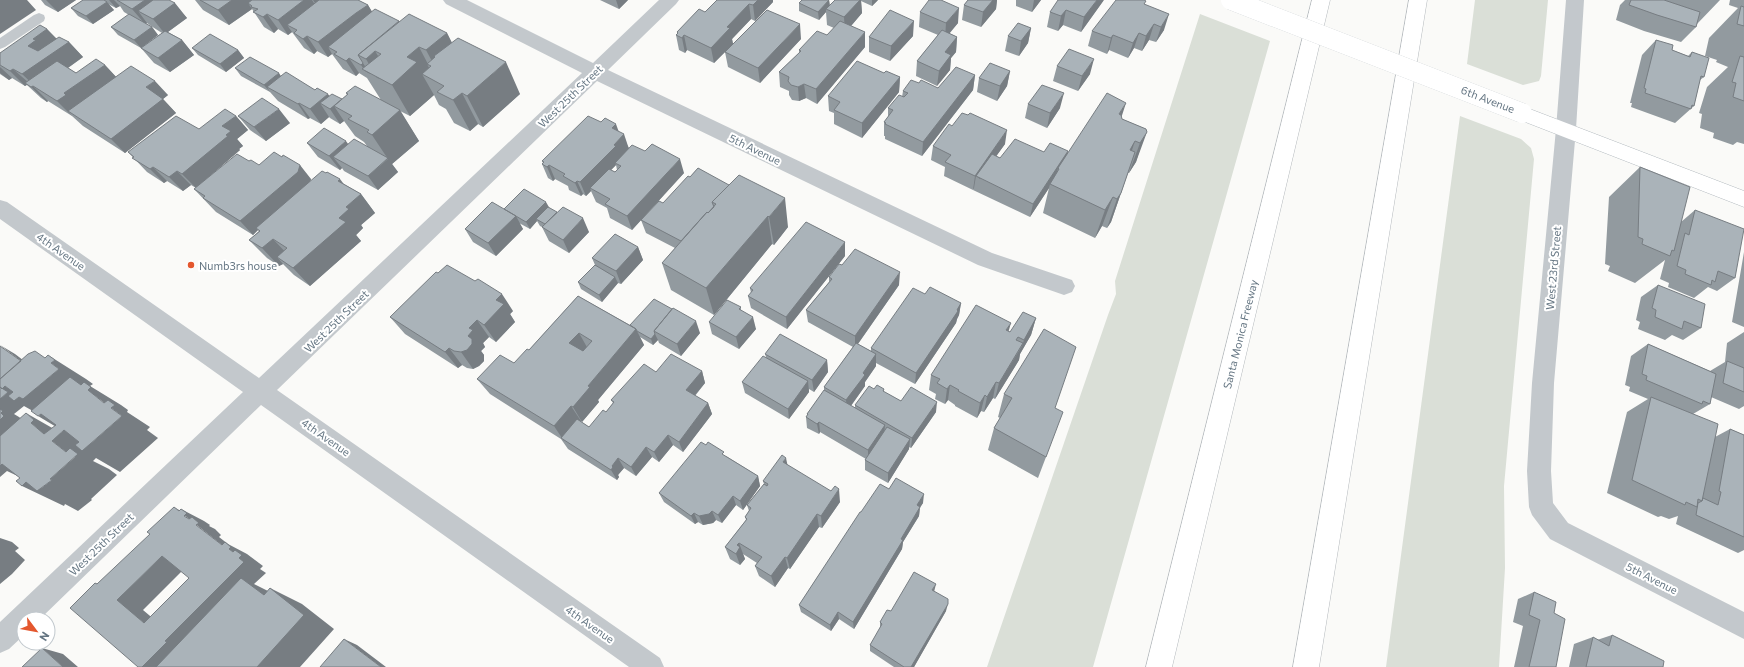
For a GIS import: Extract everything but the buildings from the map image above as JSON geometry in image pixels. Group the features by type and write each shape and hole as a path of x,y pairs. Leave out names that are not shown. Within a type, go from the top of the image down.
{"main road":[{"name":"6th Avenue","path":"1231,0 1744,199"},
{"name":"Santa Monica Freeway","path":"1159,667 1321,0"},
{"path":"1306,667 1418,0"},
{"path":"1146,667 1198,507"}],"street":[{"name":"5th Avenue","path":"452,0 595,72 985,259 1064,286"},
{"name":"West 25th Street","path":"0,640 262,392 670,0"},
{"name":"West 23rd Street","path":"1559,531 1541,507 1539,471 1543,383 1566,129 1575,0"},
{"name":"4th Avenue","path":"0,208 651,667"},
{"name":"5th Avenue","path":"1559,531 1744,626"}],"lane":[{"path":"0,44 39,18"}],"shaded area":[{"path":"1475,0 1548,0 1541,76 1539,81 1523,85 1467,64"},
{"path":"1200,14 1270,41 1093,667 987,667 1116,294 1115,281"},
{"path":"1460,116 1521,139 1531,148 1534,159 1504,486 1505,568 1499,667 1386,667"}],"place":[{"name":"Numb3rs house","path":"191,265"}]}
